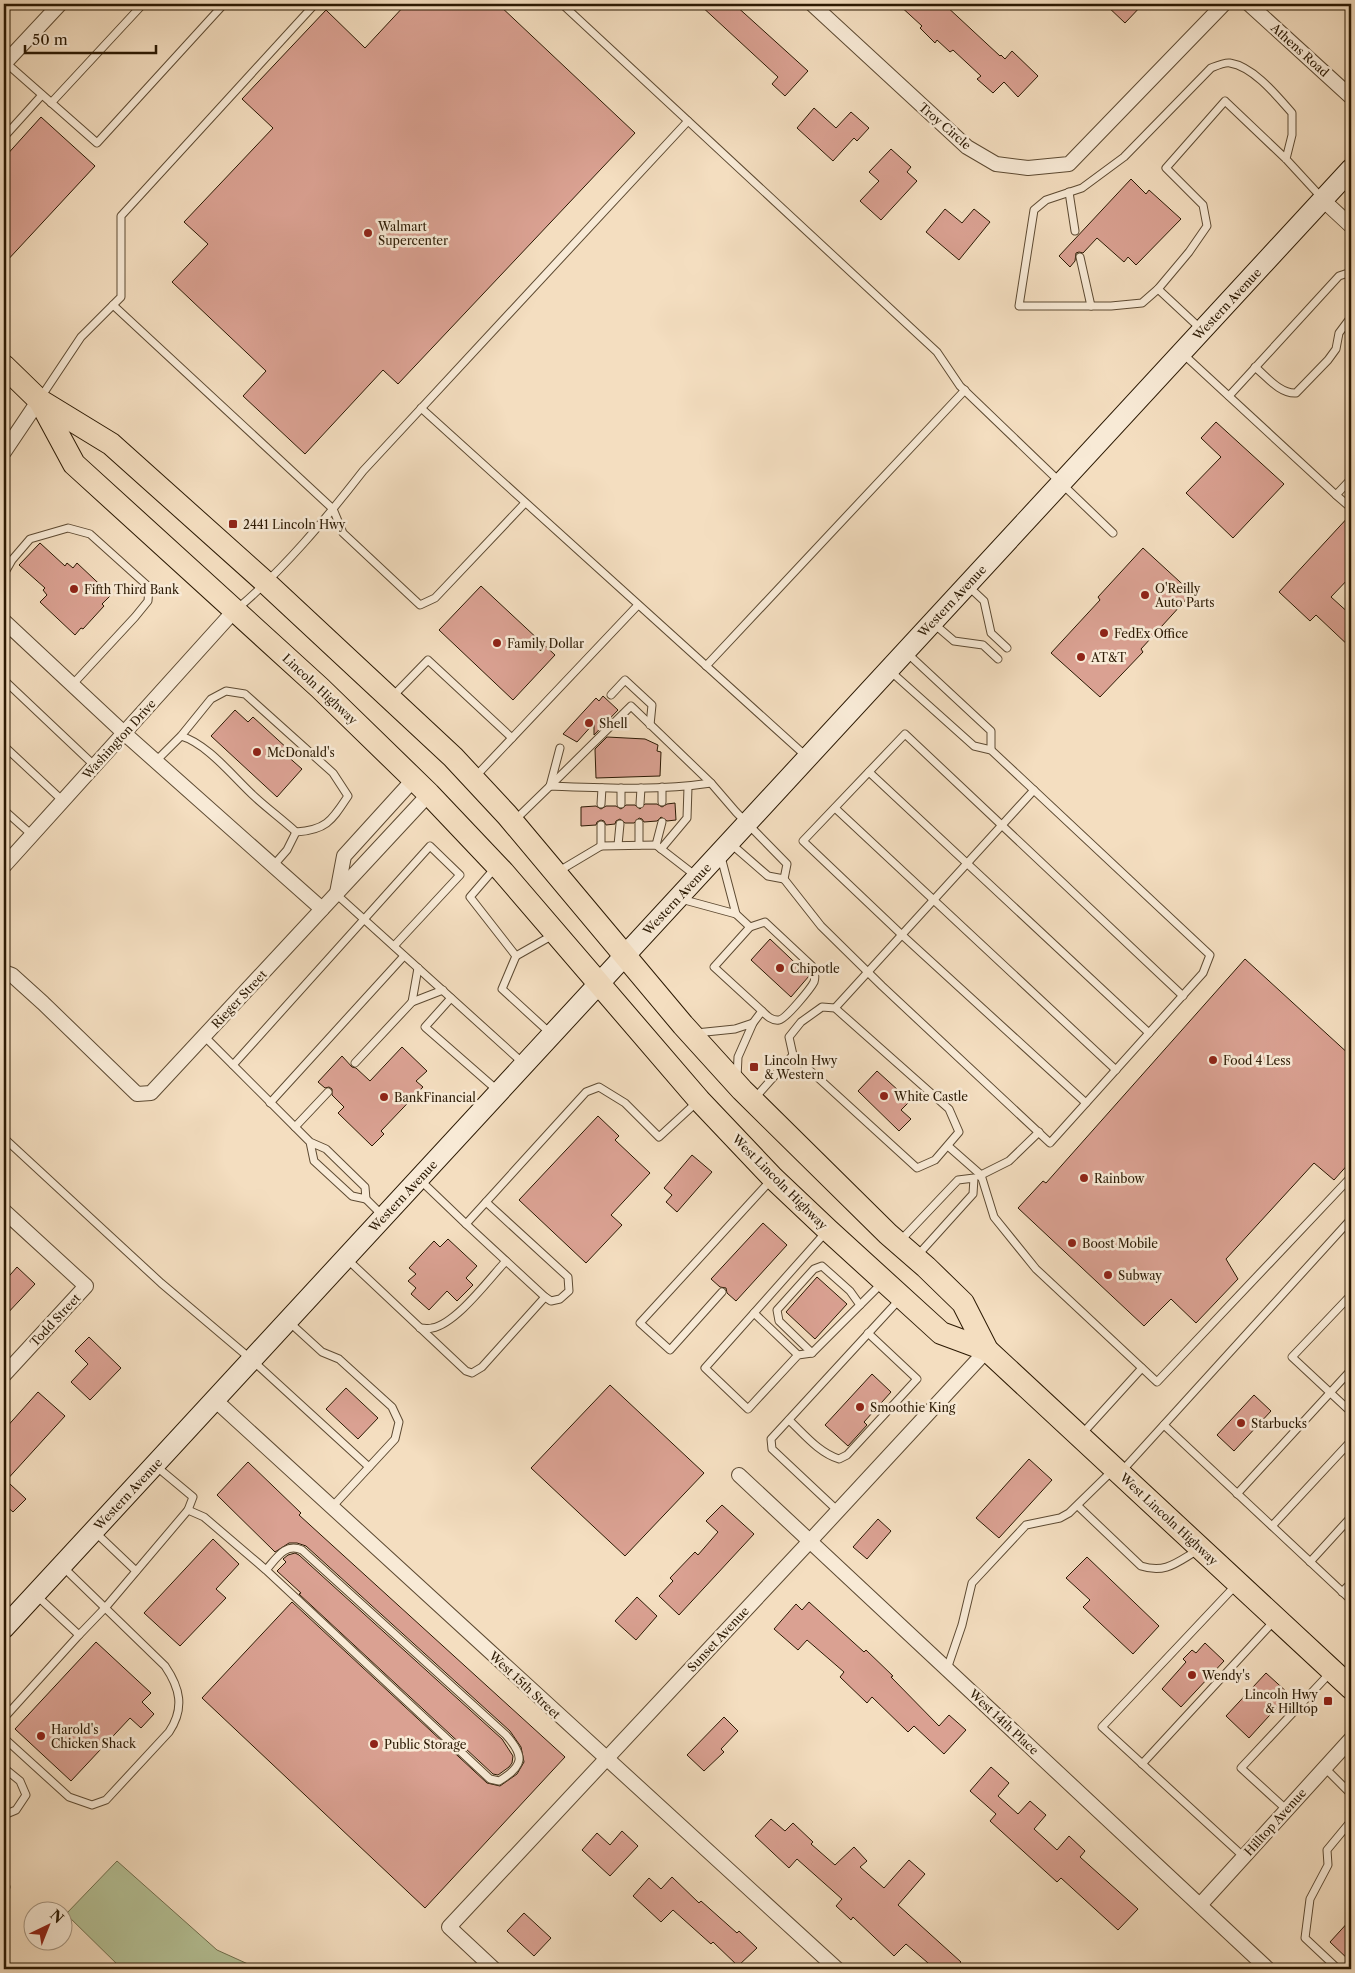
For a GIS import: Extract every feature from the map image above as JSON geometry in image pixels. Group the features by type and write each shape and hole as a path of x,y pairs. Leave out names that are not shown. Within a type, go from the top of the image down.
{"main road":[{"name":"Western Avenue","path":"4,1628 1351,169"},
{"name":"Lincoln Highway","path":"4,366 39,400 111,444 391,698 453,757 513,822 626,955"},
{"name":"Lincoln Highway","path":"39,400 74,464 320,688 422,786 497,866 598,984"},
{"name":"West Lincoln Highway","path":"626,955 691,1034 737,1084 963,1303 987,1350 1351,1688"},
{"name":"West Lincoln Highway","path":"598,984 699,1100 773,1178 828,1230 941,1333 987,1350"}],"street":[{"path":"4,63 60,4"},
{"name":"Troy Circle","path":"812,4 967,147 996,164 1028,168 1069,164 1224,4"},
{"name":"Athens Road","path":"1249,4 1351,97"},
{"path":"1323,200 1351,226"},
{"path":"4,452 39,400"},
{"name":"Washington Drive","path":"4,866 234,611"},
{"path":"4,621 124,733 322,909"},
{"path":"336,894 344,856 422,786"},
{"name":"Rieger Street","path":"4,972 12,976 43,1003 137,1094 151,1093 336,894 422,786"},
{"name":"Todd Street","path":"4,1211 86,1286 4,1375"},
{"name":"Sunset Avenue","path":"494,1969 449,1927 987,1350"},
{"name":"West 15th Street","path":"215,1400 837,1969"},
{"name":"West 14th Place","path":"739,1476 1268,1969"},
{"name":"Hilltop Avenue","path":"1200,1906 1351,1739"}],"lane":[{"path":"51,103 143,4"},
{"path":"4,63 96,143 224,4"},
{"path":"39,400 81,337 121,297 121,216 315,4"},
{"path":"562,4 936,352 965,390 1113,532"},
{"path":"1286,159 1292,135 1292,113 1269,87 1242,68 1229,63 1211,68 1124,157 1082,188 1046,200 1034,210 1019,306 1142,304 1158,289 1189,252 1207,226 1203,205 1166,168 1225,101 1286,159 1323,200"},
{"path":"4,138 42,95"},
{"path":"234,611 266,584 333,509 363,471 688,121"},
{"path":"1069,192 1074,231"},
{"path":"1080,257 1091,306"},
{"path":"1229,396 1339,276 1348,272 1351,278"},
{"path":"1158,289 1202,331"},
{"path":"113,305 333,509 342,533 420,605 435,598 525,503"},
{"path":"1255,367 1283,391 1290,394 1296,393 1336,349 1339,334 1351,317"},
{"path":"1182,352 1351,508"},
{"path":"706,666 965,390"},
{"path":"421,408 808,758"},
{"path":"1336,495 1351,479"},
{"path":"4,574 12,560 30,539 68,528 90,534 149,587 148,601 72,685"},
{"path":"967,585 984,601 991,633 1007,648"},
{"path":"473,779 638,605"},
{"path":"933,623 954,642 983,645 998,659"},
{"path":"906,652 992,732 991,750"},
{"path":"391,698 428,660 512,738"},
{"path":"725,848 768,876 784,879 821,926 1050,1143 1203,973 1210,955 991,750 974,746 889,670"},
{"path":"4,680 95,766"},
{"path":"610,695 625,680 652,705 650,725"},
{"path":"156,761 181,736 211,699 226,691 244,694 333,773 348,796 332,820 313,831 296,832 254,797 203,748 189,738 181,736"},
{"path":"513,822 631,706 711,783 787,864 784,879"},
{"path":"1086,1103 902,935 803,841 905,734 1183,996"},
{"path":"4,746 63,800"},
{"path":"550,786 560,748"},
{"path":"869,772 1149,1033"},
{"path":"550,786 641,788 711,783"},
{"path":"659,847 687,818 688,786"},
{"path":"662,787 662,802"},
{"path":"601,804 602,788"},
{"path":"621,788 621,804"},
{"path":"640,804 641,788"},
{"path":"835,1008 1034,790"},
{"path":"835,808 1116,1070"},
{"path":"4,810 32,835"},
{"path":"659,847 662,822"},
{"path":"639,823 639,845"},
{"path":"618,845 620,824"},
{"path":"601,825 601,846"},
{"path":"273,866 288,850 296,832"},
{"path":"556,872 601,846 639,845 659,847 698,877"},
{"path":"233,1064 430,846 460,875 394,946"},
{"path":"725,848 736,914"},
{"path":"497,866 470,897 516,956"},
{"path":"336,894 524,1065"},
{"path":"678,898 736,914 750,927"},
{"path":"765,922 812,966 815,974 813,984 786,1017 779,1020 772,1019 762,1011 714,967 750,927 765,922"},
{"path":"552,1034 502,989 516,956 555,934"},
{"path":"270,1103 404,956"},
{"path":"412,1002 418,968"},
{"path":"355,1063 412,1002 442,990"},
{"path":"451,998 425,1027 499,1092"},
{"path":"822,1007 835,1008 949,1109 959,1132 935,1160 917,1168 793,1055 789,1037 801,1022 822,1007"},
{"path":"737,1084 738,1057 753,1023 762,1011"},
{"path":"691,1034 735,1029 753,1023"},
{"path":"204,1036 310,1142 326,1149 365,1187 366,1200"},
{"path":"753,1100 793,1055"},
{"path":"466,1224 586,1092 598,1087 625,1103 659,1137 699,1100"},
{"path":"295,1127 328,1092"},
{"path":"907,1250 958,1180 978,1176 1009,1162 1038,1132"},
{"path":"4,1138 161,1283 252,1360 369,1467"},
{"path":"310,1142 314,1161 352,1196 366,1200 384,1216"},
{"path":"948,1146 978,1176 994,1217 1036,1269 1157,1382 1351,1177"},
{"path":"907,1250 973,1194 978,1176"},
{"path":"722,1292 670,1350 640,1323 773,1178"},
{"path":"419,1179 545,1297 551,1301 560,1299 569,1291 568,1277 486,1202"},
{"path":"947,1670 962,1625 972,1583 1026,1525 1060,1518 1078,1506 1117,1471 1164,1425 1351,1219"},
{"path":"828,1230 704,1368 748,1409 798,1355 812,1353 884,1281"},
{"path":"346,1258 466,1371 472,1373 482,1367 545,1297"},
{"path":"420,1328 432,1328 448,1320 466,1306 506,1261"},
{"path":"812,1353 779,1322 777,1310 814,1269 822,1266 850,1291 860,1305"},
{"path":"1351,1295 1292,1357 1351,1412"},
{"path":"838,1512 772,1449 772,1438 902,1297"},
{"path":"754,1313 798,1355"},
{"path":"288,1321 322,1352 339,1359 392,1406 399,1422 395,1439 332,1506"},
{"path":"788,1420 820,1450 830,1456 839,1459 847,1455 917,1379 868,1334"},
{"path":"1080,1436 1142,1368"},
{"path":"1237,1494 1351,1370"},
{"path":"1164,1425 1351,1600"},
{"path":"1272,1526 1351,1441"},
{"path":"4,1718 105,1608 188,1510 193,1497 154,1465"},
{"path":"1078,1506 1141,1566 1154,1570 1165,1568 1201,1548"},
{"path":"188,1510 204,1517 266,1570 490,1779 500,1781 518,1765 520,1756 506,1735 302,1550 295,1547 286,1549 266,1570"},
{"path":"1310,1562 1351,1517"},
{"path":"94,1531 136,1571"},
{"path":"4,1738 69,1798 92,1805 106,1800 168,1732 176,1720 179,1700 175,1681 165,1666 61,1566"},
{"path":"1238,1583 1102,1727 1244,1857"},
{"path":"1342,1592 1351,1583"},
{"path":"35,1594 79,1636"},
{"path":"1142,1764 1276,1618"},
{"path":"1287,1810 1241,1768 1332,1670"},
{"path":"4,1768 20,1782 26,1795 16,1810 4,1815"},
{"path":"1325,1768 1351,1794"},
{"path":"1338,1969 1305,1938 1310,1899 1328,1865 1327,1850 1351,1821"}],"green space":[{"path":"117,1861 217,1950 259,1969 122,1969 72,1920 72,1908"}],"building":[{"name":"Walmart Supercenter","path":"406,4 498,4 635,133 398,384 383,370 305,454 243,396 266,371 172,282 208,244 184,222 273,128 242,99 326,10 365,48"},
{"path":"699,4 734,4 808,71 785,96 772,84 778,77"},
{"path":"898,4 944,4 1000,56 1005,59 1012,51 1038,76 1018,97 1004,82 993,93 977,79 981,76 953,50 950,52 937,40 935,43 920,28 922,26"},
{"path":"1105,4 1143,4 1125,23"},
{"path":"814,108 836,128 851,112 869,128 857,141 854,138 833,161 797,128"},
{"path":"41,117 95,166 4,264 4,158"},
{"path":"891,149 911,167 907,172 917,181 881,220 860,201 879,181 869,172"},
{"path":"1131,179 1146,194 1149,190 1181,219 1136,265 1128,257 1124,262 1097,238 1083,253 1076,253 1075,261 1070,267 1059,256"},
{"path":"945,209 962,223 974,209 990,222 959,260 926,232"},
{"path":"1216,422 1284,484 1233,538 1186,493 1221,457 1201,438"},
{"path":"1351,514 1351,576 1331,597 1351,615 1351,648 1316,615 1310,621 1279,592"},
{"name":"Fifth Third Bank","path":"40,543 65,566 67,563 73,568 77,563 111,595 102,604 104,606 75,635 40,602 47,595 43,590 45,588 19,565"},
{"path":"1143,548 1192,593 1141,649 1143,652 1100,697 1051,653 1100,600 1098,597"},
{"name":"Family Dollar","path":"481,586 555,655 513,700 439,630"},
{"name":"Shell","path":"603,696 618,710 594,735 594,723 577,742 563,734 596,698 599,701"},
{"name":"McDonald's","path":"235,710 248,722 253,717 289,750 285,754 302,769 277,797 211,736"},
{"name":"Shell","path":"607,737 645,739 658,745 657,751 661,752 660,776 596,778 595,749"},
{"path":"675,803 676,820 667,821 661,817 657,821 644,822 639,818 634,823 625,823 620,819 615,824 606,825 601,820 596,825 581,826 581,807 596,806 601,809 606,806 616,806 621,809 626,805 635,805 640,809 645,804 657,804 662,807"},
{"name":"Chipotle","path":"770,939 809,976 791,997 751,960"},
{"path":"1245,959 1351,1056 1351,1161 1334,1180 1314,1163 1226,1259 1238,1279 1196,1323 1171,1299 1144,1326 1018,1208 1043,1181 1046,1183"},
{"name":"BankFinancial","path":"402,1047 427,1071 416,1081 423,1087 381,1131 384,1134 372,1146 338,1113 344,1107 332,1095 332,1089 329,1087 325,1088 318,1082 342,1056 352,1067 356,1068 370,1081"},
{"name":"White Castle","path":"877,1071 910,1101 901,1110 911,1119 899,1131 858,1091"},
{"path":"598,1116 619,1136 615,1140 650,1173 611,1215 622,1225 586,1263 519,1200"},
{"path":"692,1155 712,1172 677,1212 666,1202 672,1195 664,1188"},
{"path":"763,1223 787,1245 736,1301 727,1293 726,1288 720,1287 711,1279"},
{"path":"448,1239 477,1266 466,1278 473,1285 457,1301 447,1291 429,1310 411,1294 416,1288 408,1281 416,1274 409,1268 434,1241 440,1247"},
{"path":"17,1267 35,1284 4,1317 4,1282"},
{"path":"817,1277 847,1304 815,1339 786,1312"},
{"path":"89,1337 121,1368 90,1400 71,1382 88,1364 75,1351"},
{"name":"Smoothie King","path":"872,1374 891,1392 864,1422 867,1425 848,1446 825,1425"},
{"path":"610,1385 704,1473 625,1556 531,1468"},
{"path":"346,1388 378,1418 358,1439 326,1409"},
{"path":"38,1392 65,1416 4,1483 4,1430"},
{"name":"Starbucks","path":"1254,1395 1271,1411 1234,1451 1217,1435"},
{"path":"1029,1459 1052,1480 999,1538 976,1518"},
{"path":"248,1462 301,1513 299,1515 565,1757 425,1908 202,1698 292,1602 487,1783 500,1786 517,1774 524,1762 521,1747 510,1731 306,1546 289,1543 275,1552 217,1495"},
{"path":"10,1484 26,1499 13,1512 4,1504 4,1491"},
{"path":"722,1505 754,1534 679,1615 659,1596 673,1581 670,1578 695,1552 698,1555 718,1532 706,1521"},
{"path":"878,1519 891,1531 867,1559 853,1547"},
{"path":"213,1539 239,1564 216,1589 226,1598 180,1646 144,1613"},
{"name":"Public Storage","path":"295,1553 502,1739 513,1756 509,1767 498,1775 493,1774 299,1594 301,1593 277,1571 286,1562 283,1559"},
{"path":"1087,1557 1159,1626 1133,1654 1083,1607 1090,1600 1066,1578"},
{"path":"637,1597 657,1616 636,1640 615,1621"},
{"path":"809,1602 864,1652 866,1650 939,1726 949,1715 966,1730 944,1754 914,1726 908,1732 872,1697 867,1703 840,1677 844,1672 807,1640 798,1650 774,1629 796,1604 802,1610"},
{"path":"96,1642 151,1693 142,1702 154,1714 141,1728 130,1718 71,1781 15,1729"},
{"name":"Wendy's","path":"1205,1643 1224,1661 1181,1707 1162,1689 1186,1662 1183,1659 1192,1650 1196,1653"},
{"path":"1266,1673 1289,1694 1249,1738 1226,1716"},
{"path":"724,1717 738,1731 721,1749 724,1752 704,1771 687,1755"},
{"path":"991,1767 1009,1783 998,1796 1018,1814 1030,1801 1046,1815 1034,1829 1057,1850 1069,1836 1085,1851 1080,1857 1138,1909 1118,1930 1061,1878 1057,1882 990,1821 996,1814 970,1791"},
{"path":"771,1819 785,1831 793,1823 813,1842 811,1844 835,1865 854,1847 867,1861 860,1867 884,1888 909,1860 925,1874 898,1905 961,1962 955,1969 935,1969 906,1944 894,1956 853,1917 851,1920 836,1906 842,1899 797,1859 789,1868 755,1836"},
{"path":"622,1831 638,1846 610,1876 582,1850 597,1833 610,1845"},
{"path":"672,1877 699,1903 701,1901 757,1948 738,1966 713,1942 711,1944 673,1910 661,1922 633,1896 649,1878 661,1889"},
{"path":"524,1913 551,1938 534,1956 507,1931"},
{"path":"1351,1919 1351,1962 1330,1942"}],"place":[{"name":"Walmart Supercenter","path":"368,233"},
{"name":"2441 Lincoln Hwy","path":"233,524"},
{"name":"Fifth Third Bank","path":"74,589"},
{"name":"O'Reilly Auto Parts","path":"1145,595"},
{"name":"FedEx Office","path":"1104,633"},
{"name":"Family Dollar","path":"497,643"},
{"name":"AT&T","path":"1081,657"},
{"name":"Shell","path":"589,723"},
{"name":"McDonald's","path":"257,752"},
{"name":"Chipotle","path":"780,968"},
{"name":"Food 4 Less","path":"1213,1060"},
{"name":"Lincoln Hwy & Western","path":"754,1067"},
{"name":"White Castle","path":"884,1096"},
{"name":"BankFinancial","path":"384,1097"},
{"name":"Rainbow","path":"1084,1178"},
{"name":"Boost Mobile","path":"1072,1243"},
{"name":"Subway","path":"1108,1275"},
{"name":"Smoothie King","path":"860,1407"},
{"name":"Starbucks","path":"1241,1423"},
{"name":"Wendy's","path":"1192,1675"},
{"name":"Lincoln Hwy & Hilltop","path":"1328,1701"},
{"name":"Harold's Chicken Shack","path":"41,1736"},
{"name":"Public Storage","path":"374,1744"}]}
